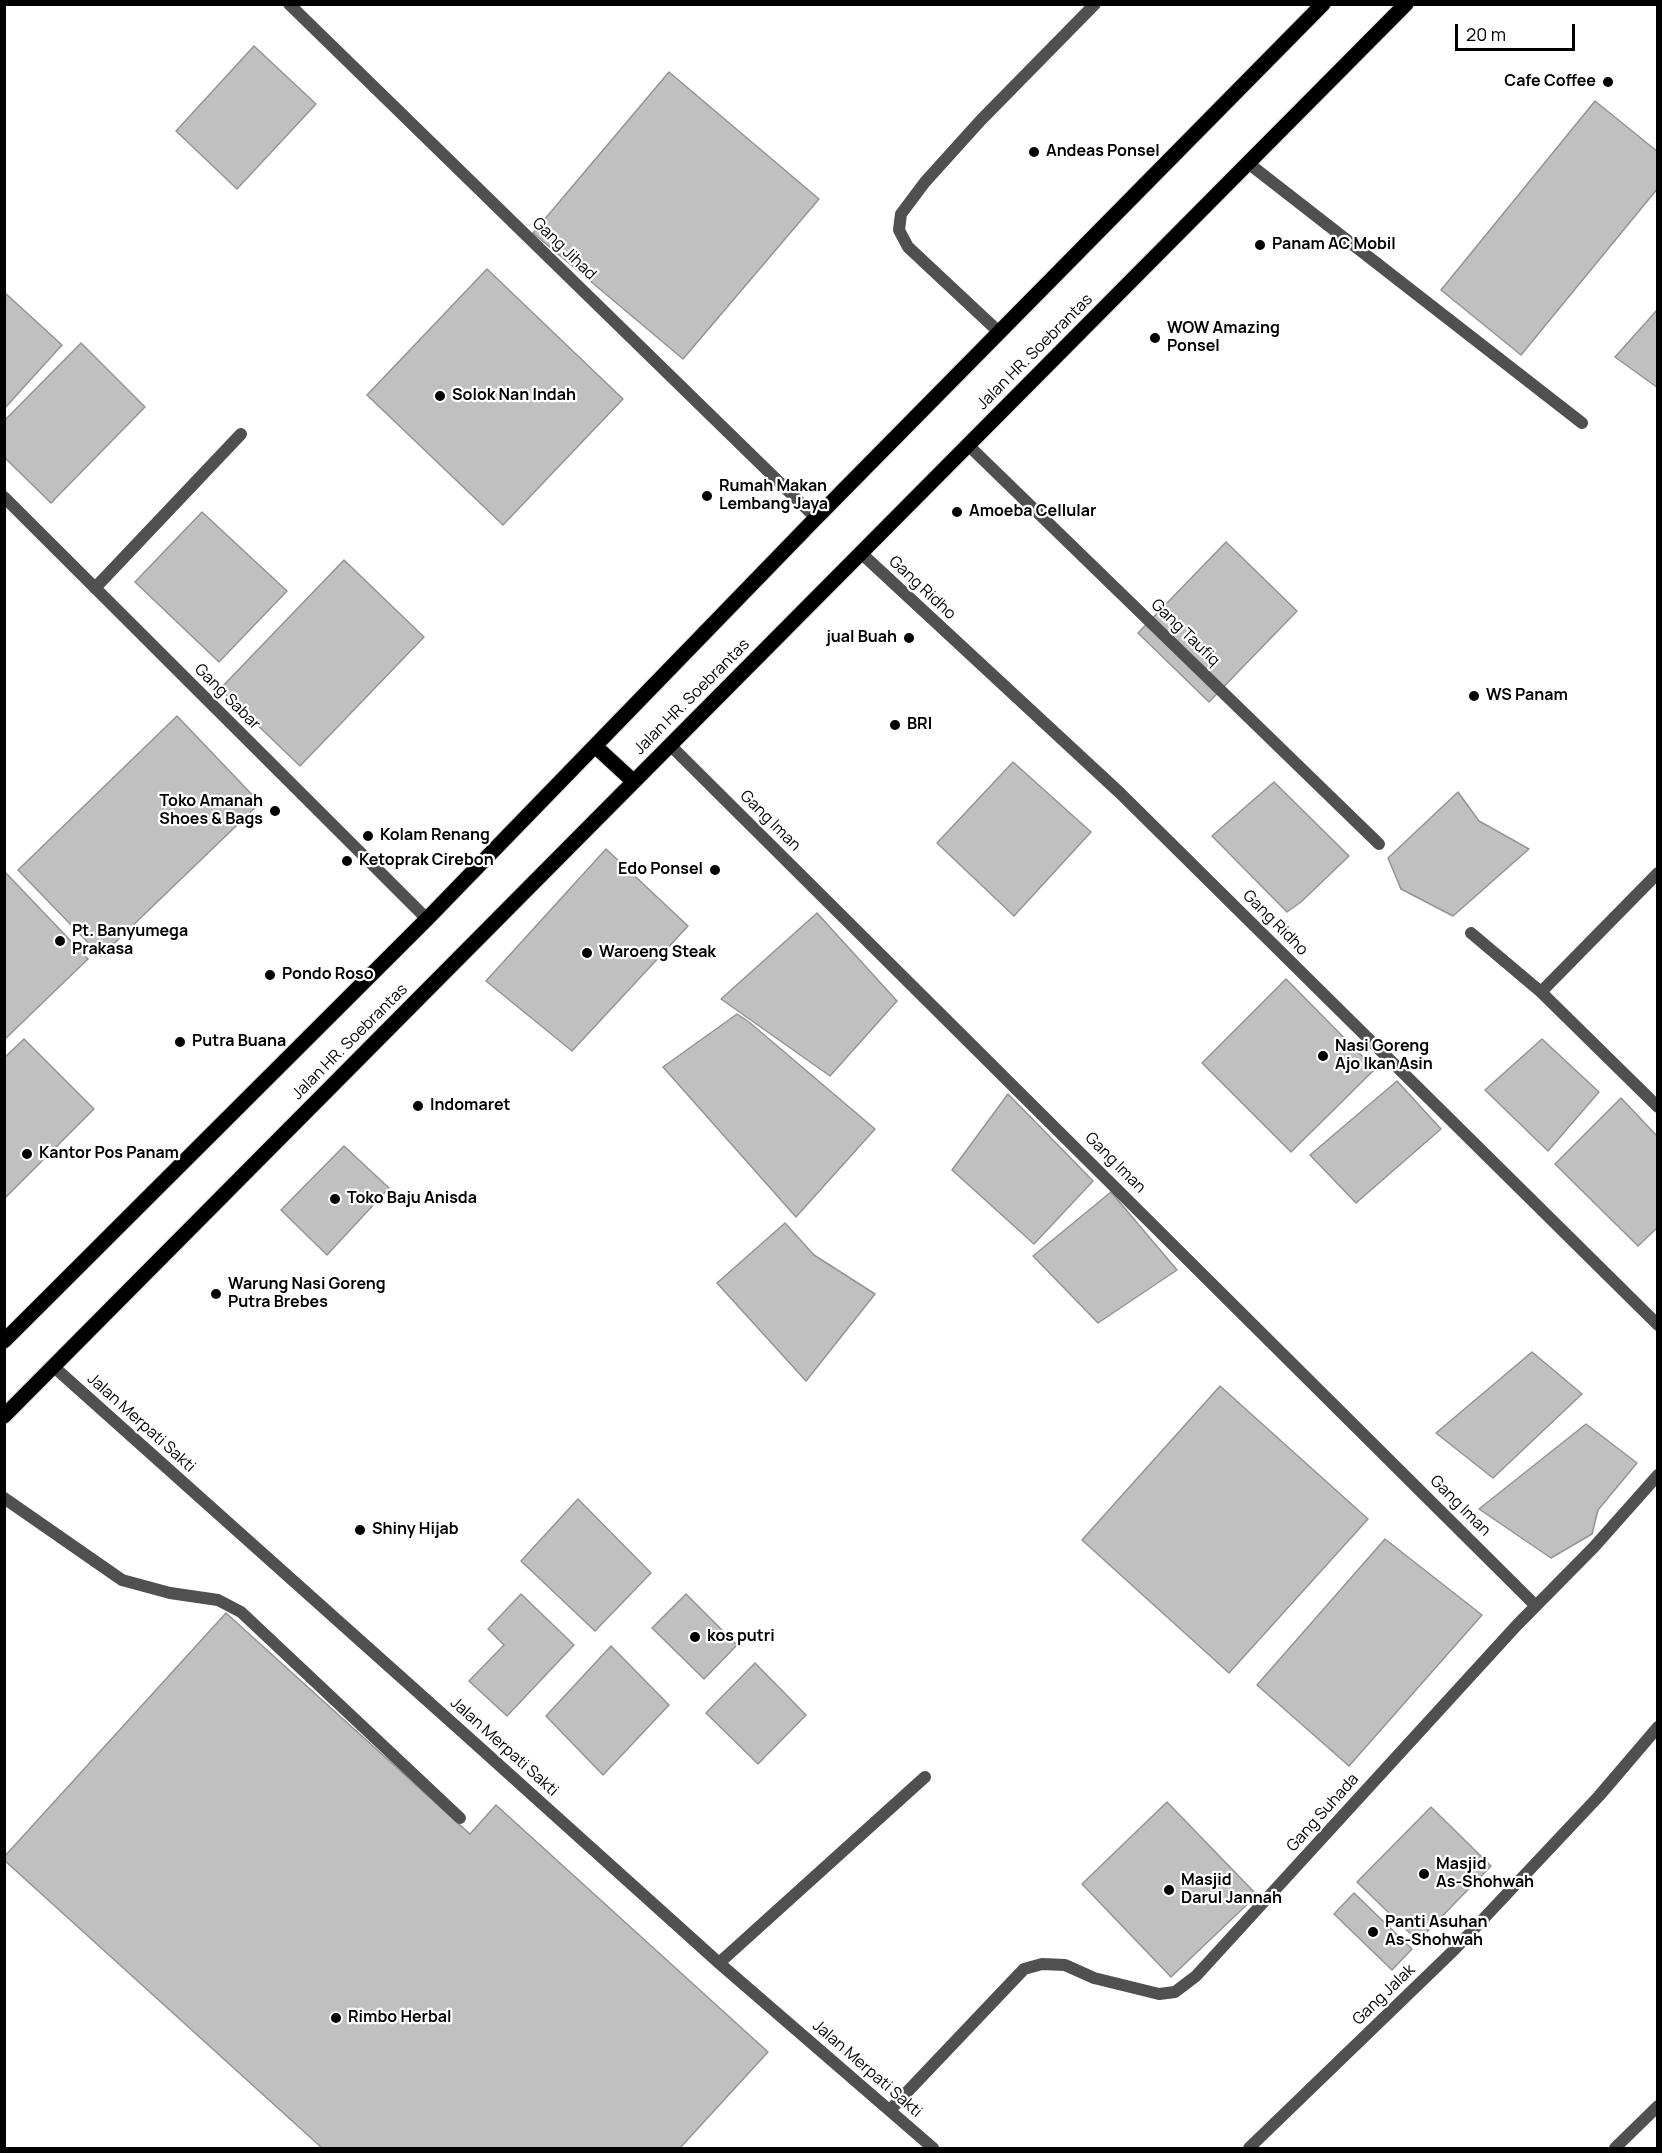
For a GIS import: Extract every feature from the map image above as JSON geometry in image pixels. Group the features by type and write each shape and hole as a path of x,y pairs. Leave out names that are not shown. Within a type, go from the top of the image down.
{"main road":[{"name":"Jalan HR. Soebrantas","path":"4,1416 1406,4"},
{"name":"Jalan HR. Soebrantas","path":"4,1341 426,919 1318,6"},
{"path":"596,746 633,781"}],"street":[{"name":"Gang Jihad","path":"289,4 816,518"},
{"path":"1000,333 908,247 899,230 901,214 925,182 981,120 1095,4"},
{"path":"1248,164 1582,423"},
{"path":"95,588 241,434"},
{"name":"Gang Taufiq","path":"968,445 1380,844"},
{"name":"Gang Sabar","path":"4,497 426,919"},
{"name":"Gang Ridho","path":"861,553 1120,793 1658,1325"},
{"name":"Gang Iman","path":"670,745 1536,1606"},
{"path":"1541,992 1658,873"},
{"path":"1471,933 1541,992 1658,1107"},
{"name":"Jalan Merpati Sakti","path":"54,1367 477,1744 718,1963 933,2148"},
{"name":"Gang Suhada","path":"890,2110 1024,1969 1042,1964 1065,1965 1094,1977 1159,1994 1175,1992 1196,1976 1658,1475"},
{"path":"4,1498 122,1580 170,1593 218,1600 242,1612 460,1818"},
{"name":"Gang Jalak","path":"1249,2148 1454,1950 1599,1796 1658,1727"},
{"path":"718,1963 925,1777"},
{"path":"1615,2148 1658,2106"}],"building":[{"path":"254,46 316,104 237,189 176,131"},
{"path":"669,72 819,199 683,359 533,233"},
{"path":"1595,101 1658,152 1658,188 1521,355 1441,290"},
{"path":"487,269 623,399 503,525 367,395"},
{"path":"4,292 62,345 4,409"},
{"path":"1658,309 1658,388 1615,357"},
{"path":"81,343 145,407 51,503 4,457 4,421"},
{"path":"202,512 287,591 219,662 135,582"},
{"path":"1226,542 1297,611 1209,702 1138,633"},
{"path":"344,560 424,637 300,766 220,689"},
{"path":"177,716 260,803 101,956 18,870"},
{"path":"1013,762 1091,832 1014,916 937,843"},
{"path":"1274,782 1349,856 1301,902 1287,912 1212,836"},
{"path":"1458,792 1479,821 1529,849 1453,916 1401,889 1388,858"},
{"name":"Waroeng Steak","path":"606,849 688,926 572,1051 486,981"},
{"path":"4,871 88,959 4,1040"},
{"path":"817,913 897,1001 830,1076 721,999"},
{"path":"1286,979 1375,1069 1291,1152 1202,1063"},
{"path":"737,1014 875,1129 796,1217 663,1067"},
{"name":"Kantor Pos Panam","path":"24,1039 94,1109 4,1199 4,1058"},
{"path":"1542,1039 1599,1092 1548,1151 1485,1090"},
{"path":"1397,1081 1441,1129 1356,1203 1310,1155"},
{"path":"1008,1094 1093,1181 1034,1244 952,1170"},
{"path":"1621,1098 1658,1137 1658,1227 1638,1246 1555,1164"},
{"name":"Toko Baju Anisda","path":"344,1146 389,1188 327,1255 281,1210"},
{"path":"1111,1192 1177,1270 1098,1323 1033,1256"},
{"path":"785,1223 814,1255 875,1294 806,1381 717,1283"},
{"path":"1532,1352 1582,1394 1493,1478 1436,1433"},
{"path":"1220,1386 1368,1519 1229,1673 1082,1540"},
{"path":"1586,1424 1637,1463 1598,1510 1592,1534 1551,1558 1479,1509"},
{"path":"578,1499 651,1573 595,1631 521,1561"},
{"path":"1385,1539 1482,1615 1349,1766 1257,1685"},
{"path":"521,1594 574,1645 507,1716 469,1681 504,1645 488,1629"},
{"name":"kos putri","path":"686,1594 737,1645 704,1679 652,1628"},
{"path":"226,1613 470,1834 496,1805 768,2052 680,2148 322,2148 4,1860 4,1857"},
{"path":"611,1646 669,1705 603,1775 546,1716"},
{"path":"755,1663 806,1715 758,1764 706,1713"},
{"name":"Masjid Darul Jannah","path":"1167,1802 1257,1895 1171,1977 1082,1884"},
{"name":"Masjid As-Shohwah","path":"1431,1807 1491,1866 1418,1941 1357,1882"},
{"name":"Panti Asuhan As-Shohwah","path":"1354,1893 1412,1949 1392,1970 1334,1914"}],"place":[{"name":"Cafe Coffee","path":"1608,82"},
{"name":"Andeas Ponsel","path":"1034,152"},
{"name":"Panam AC Mobil","path":"1260,245"},
{"name":"WOW Amazing Ponsel","path":"1155,338"},
{"name":"Solok Nan Indah","path":"440,396"},
{"name":"Rumah Makan Lembang Jaya","path":"707,496"},
{"name":"Amoeba Cellular","path":"957,512"},
{"name":"jual Buah","path":"909,638"},
{"name":"WS Panam","path":"1474,696"},
{"name":"BRI","path":"895,725"},
{"name":"Toko Amanah Shoes & Bags","path":"275,811"},
{"name":"Kolam Renang","path":"368,836"},
{"name":"Ketoprak Cirebon","path":"347,861"},
{"name":"Edo Ponsel","path":"715,870"},
{"name":"Pt. Banyumega Prakasa","path":"60,941"},
{"name":"Waroeng Steak","path":"587,953"},
{"name":"Pondo Roso","path":"270,975"},
{"name":"Putra Buana","path":"180,1042"},
{"name":"Nasi Goreng Ajo Ikan Asin","path":"1323,1056"},
{"name":"Indomaret","path":"418,1106"},
{"name":"Kantor Pos Panam","path":"27,1154"},
{"name":"Toko Baju Anisda","path":"335,1199"},
{"name":"Warung Nasi Goreng Putra Brebes","path":"216,1294"},
{"name":"Shiny Hijab","path":"360,1530"},
{"name":"kos putri","path":"695,1637"},
{"name":"Masjid As-Shohwah","path":"1424,1874"},
{"name":"Masjid Darul Jannah","path":"1169,1890"},
{"name":"Panti Asuhan As-Shohwah","path":"1373,1932"},
{"name":"Rimbo Herbal","path":"336,2018"}]}
